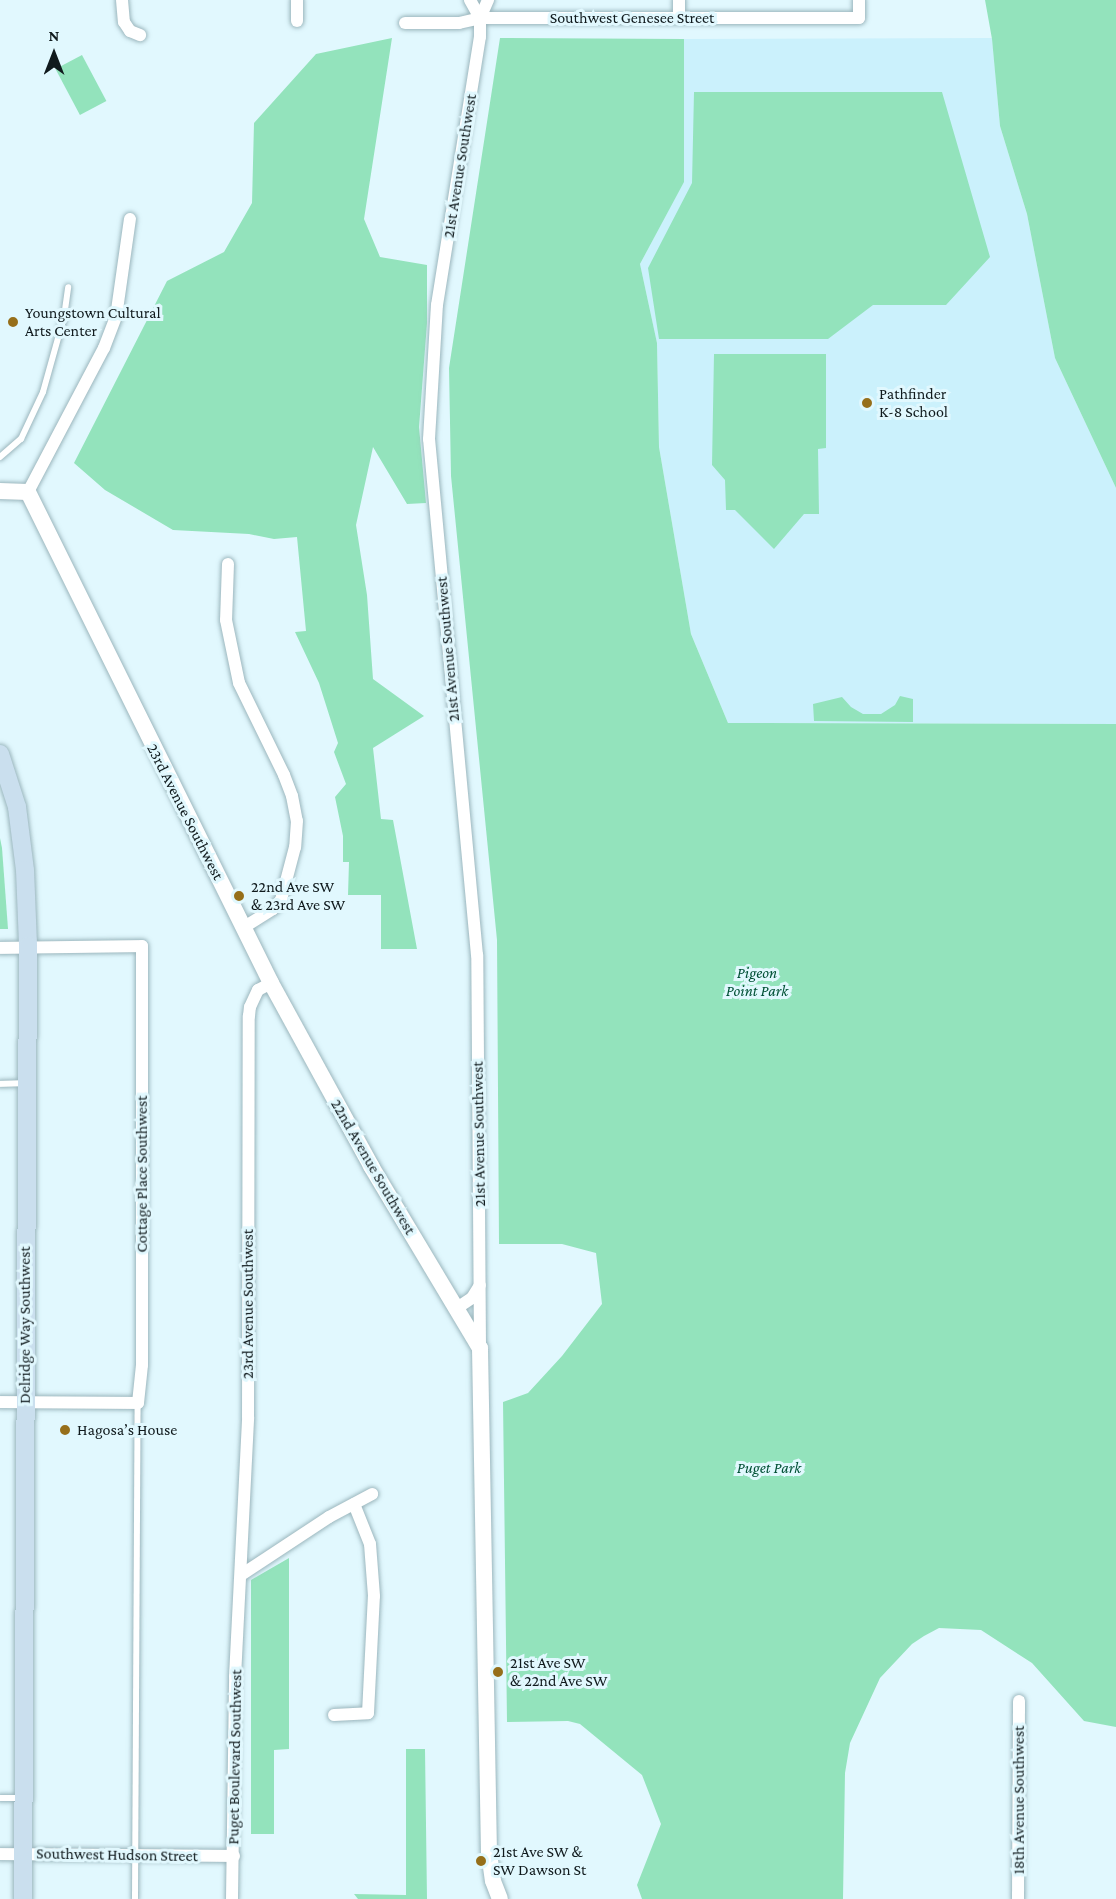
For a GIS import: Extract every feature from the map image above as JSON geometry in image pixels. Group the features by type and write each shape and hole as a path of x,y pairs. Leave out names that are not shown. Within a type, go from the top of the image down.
{"main road":[{"name":"Delridge Way Southwest","path":"0,754 16,807 25,870 28,946 23,1899"}],"street":[{"path":"122,0 124,22 130,31 140,35"},
{"path":"297,0 297,21"},
{"path":"470,0 480,18"},
{"name":"21st Avenue Southwest","path":"488,0 480,18 480,37 437,305 429,439 477,955 480,1348 489,1853 493,1881 500,1899"},
{"path":"679,0 679,18"},
{"name":"Southwest Genesee Street","path":"405,23 459,23 480,18 859,18 859,0"},
{"path":"0,491 28,492 104,348 116,317 130,219"},
{"name":"23rd Avenue Southwest","path":"28,492 271,983 258,990 252,999 249,1016 248,1417 239,1615"},
{"path":"228,564 226,620 239,683 284,775 292,796 297,821 295,847 281,900 273,909 243,928"},
{"path":"0,948 28,946"},
{"name":"Cottage Place Southwest","path":"28,946 142,946 142,1365 138,1403"},
{"name":"22nd Avenue Southwest","path":"271,983 371,1166 480,1348"},
{"path":"457,1308 472,1298 481,1284"},
{"path":"0,1402 138,1403"},
{"path":"241,1575 329,1517 372,1494"},
{"path":"334,1715 368,1713 374,1596 370,1544 354,1504"},
{"name":"Puget Boulevard Southwest","path":"232,1899 235,1677 239,1615"},
{"name":"18th Avenue Southwest","path":"1018,1899 1019,1701"},
{"name":"Southwest Hudson Street","path":"0,1854 234,1856"}],"lane":[{"path":"0,457 21,439 43,392 64,317 68,287"},
{"path":"0,1084 28,1083"},
{"path":"135,1899 138,1403"},
{"path":"0,1798 24,1797"}],"shaded area":[{"name":"Pathfinder K-8 School","path":"992,38 1000,126 1027,214 1055,358 1116,488 1116,724 728,723 691,634 659,447 657,343 640,264 684,181 684,39"}],"green space":[{"path":"985,0 1116,0 1116,488 1055,358 1027,214 1000,126 992,39"},
{"path":"392,38 364,219 380,257 427,265 427,323 419,427 426,503 407,504 373,447 356,525 367,595 373,679 424,716 373,748 381,819 393,820 417,949 381,949 381,895 348,895 349,862 343,862 343,836 335,797 346,784 334,752 338,743 319,683 295,632 306,631 297,537 274,539 249,534 173,530 105,490 74,463 167,281 224,252 252,203 254,123 316,54"},
{"name":"Pigeon Point Park","path":"500,38 684,39 684,182 640,264 657,343 659,447 691,634 728,723 1116,724 1116,1727 1084,1721 1032,1663 981,1630 939,1628 924,1636 912,1644 880,1678 850,1743 845,1773 843,1899 642,1899 637,1885 661,1824 642,1775 580,1724 568,1721 507,1722 503,1402 528,1393 562,1356 602,1304 596,1253 562,1244 499,1244 497,940 451,476 449,368"},
{"path":"82,55 106,101 80,115 56,69"},
{"path":"694,92 942,92 990,257 946,305 873,305 828,339 659,339 648,268 692,183"},
{"path":"714,354 826,354 826,448 818,449 819,514 804,514 774,549 735,510 726,510 725,480 712,465"},
{"path":"900,696 913,699 913,722 814,721 813,704 842,697 851,707 863,714 881,714 895,705"},
{"path":"0,838 2,848 8,929 0,929"},
{"path":"289,1558 289,1749 274,1750 274,1834 251,1834 251,1580"},
{"path":"406,1749 425,1749 427,1899 358,1899 354,1894 406,1895"}],"place":[{"name":"Youngstown Cultural Arts Center","path":"13,322"},
{"name":"Pathfinder K-8 School","path":"867,403"},
{"name":"22nd Ave SW & 23rd Ave SW","path":"239,896"},
{"name":"Hagosa’s House","path":"65,1430"},
{"name":"21st Ave SW & 22nd Ave SW","path":"498,1672"},
{"name":"21st Ave SW & SW Dawson St","path":"481,1861"}],"park label":[{"name":"Puget Park","path":"769,1468"}]}
